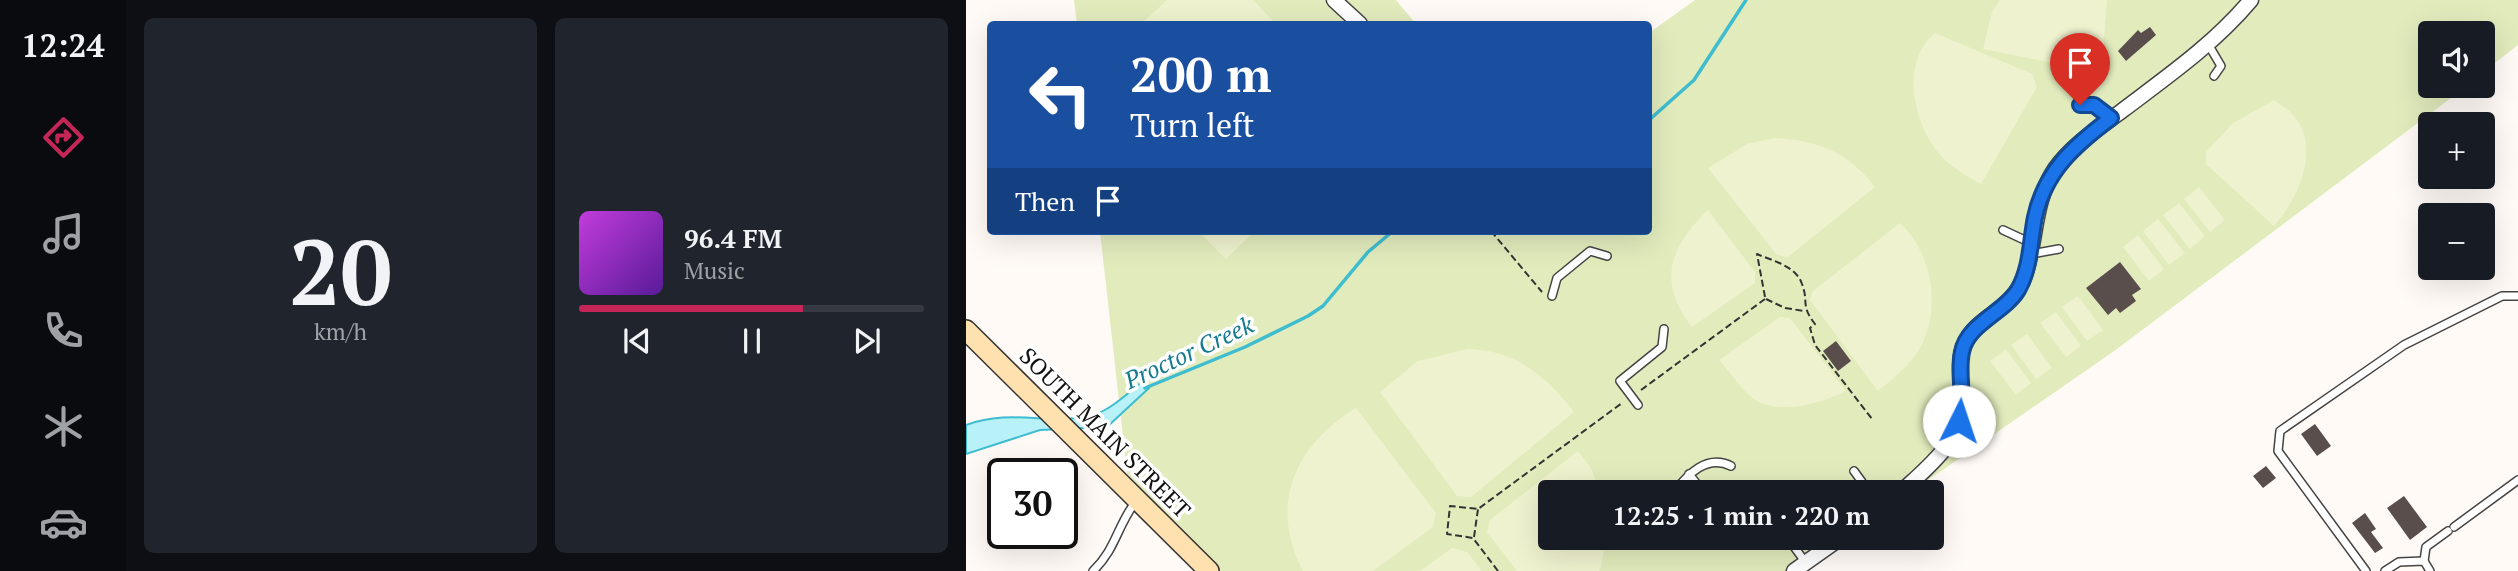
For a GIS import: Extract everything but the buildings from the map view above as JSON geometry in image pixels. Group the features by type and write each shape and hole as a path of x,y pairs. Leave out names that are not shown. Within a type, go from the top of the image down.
{"main road":[{"name":"SOUTH MAIN STREET","path":"966,330 1209,571"}],"street":[{"path":"1334,0 1357,21"},
{"path":"1914,480 1940,456 1959,421 1964,345 1978,327 2011,301 2022,282 2039,202 2054,171 2080,142 2208,44 2251,0"},
{"path":"1800,567 1824,550"}],"lane":[{"path":"2208,44 2221,66 2214,76"},
{"path":"2080,105 2094,105 2111,118"},
{"path":"2003,230 2031,248 2059,249"},
{"path":"1549,297 1557,278 1590,251 1607,256"},
{"path":"2366,571 2277,451 2280,431 2404,345 2502,296 2518,296"},
{"path":"1638,405 1620,381 1662,347 1664,329"},
{"path":"1937,418 1959,421"},
{"path":"1684,480 1701,465 1721,461 1731,466"},
{"path":"1854,471 1861,480"},
{"path":"1689,474 1694,480"},
{"path":"2430,571 2424,561 2426,547 2518,480"},
{"path":"1093,571 1109,555 1127,512 1136,500"},
{"path":"1795,550 1800,567"},
{"path":"2385,571 2399,562 2424,561"}],"path":[{"path":"1493,235 1549,297"},
{"path":"1765,299 1757,254 1791,268 1802,283 1805,311 1815,324 1810,328 1815,345 1872,419"},
{"path":"1765,299 1785,308 1805,311"},
{"path":"1474,538 1447,534 1450,506 1478,509 1765,299"},
{"path":"1478,509 1474,538 1498,571"}],"green space":[{"path":"1074,0 1396,0 1414,21 1077,21"},
{"path":"1167,0 1253,0 1273,21 1144,21"},
{"path":"1695,0 2518,0 2518,45 2495,63 2495,21 2418,21 2418,98 2451,98 2432,112 2418,112 2418,123 2117,349 1928,480 1538,480 1538,550 1834,550 1806,571 1214,571 1127,473 1100,235 1652,235 1652,31"},
{"path":"2000,0 2107,0 2102,63 2093,71 1983,49 1992,12"},
{"path":"1935,33 2032,74 2037,87 1981,184 1945,160 1925,132 1918,115 1914,97 1917,62 1924,46"},
{"path":"2274,100 2295,117 2303,130 2306,160 2298,189 2274,226 2206,164 2206,152 2233,123"},
{"path":"1774,138 1805,142 1831,150 1854,165 1875,187 1788,257 1777,255 1708,168 1747,144"},
{"path":"2199,187 2225,220 2210,232 2184,199"},
{"path":"2179,203 2205,236 2190,249 2163,215"},
{"path":"1708,210 1755,272 1755,283 1692,327 1674,295 1672,266 1684,238"},
{"path":"2158,219 2185,253 2169,265 2143,231"},
{"path":"1900,223 1911,235 1926,265 1932,299 1931,316 1927,332 1916,354 1878,391 1810,300 1813,291"},
{"path":"1202,235 1251,235 1226,259"},
{"path":"2138,235 2164,269 2149,281 2123,247"},
{"path":"2078,296 2103,330 2087,341 2062,307"},
{"path":"2056,312 2081,346 2066,357 2040,323"},
{"path":"1780,317 1790,318 1846,391 1816,403 1782,407 1755,400 1738,384 1719,360"},
{"path":"2027,334 2052,368 2036,379 2011,345"},
{"path":"1468,349 1500,354 1528,367 1552,387 1574,412 1471,497 1457,496 1380,392 1418,361"},
{"path":"2006,349 2031,383 2016,395 1990,361"},
{"path":"1356,408 1436,513 1433,527 1373,571 1303,571 1293,546 1288,522 1288,500 1294,478 1303,458 1317,440"},
{"path":"1578,451 1591,468 1596,480 1541,480"},
{"path":"1538,482 1538,550 1604,550 1601,567 1599,571 1517,571 1487,532 1490,520"},
{"path":"1452,548 1467,552 1482,571 1420,571"}],"water":[{"path":"1142,382 1149,388 1107,427 1040,430 966,454 966,425 982,420 1012,417 1086,417 1109,408"}],"waterway":[{"name":"Proctor Creek","path":"1652,117 1694,80 1746,0"},
{"name":"Proctor Creek","path":"1145,388 1245,347 1308,316 1323,306 1368,252 1388,235"}],"route":[{"path":"1959,421 1962,411 1962,351 1967,338 2011,301 2022,282 2039,202 2054,171 2066,155 2111,118 2094,105 2080,105"}]}
